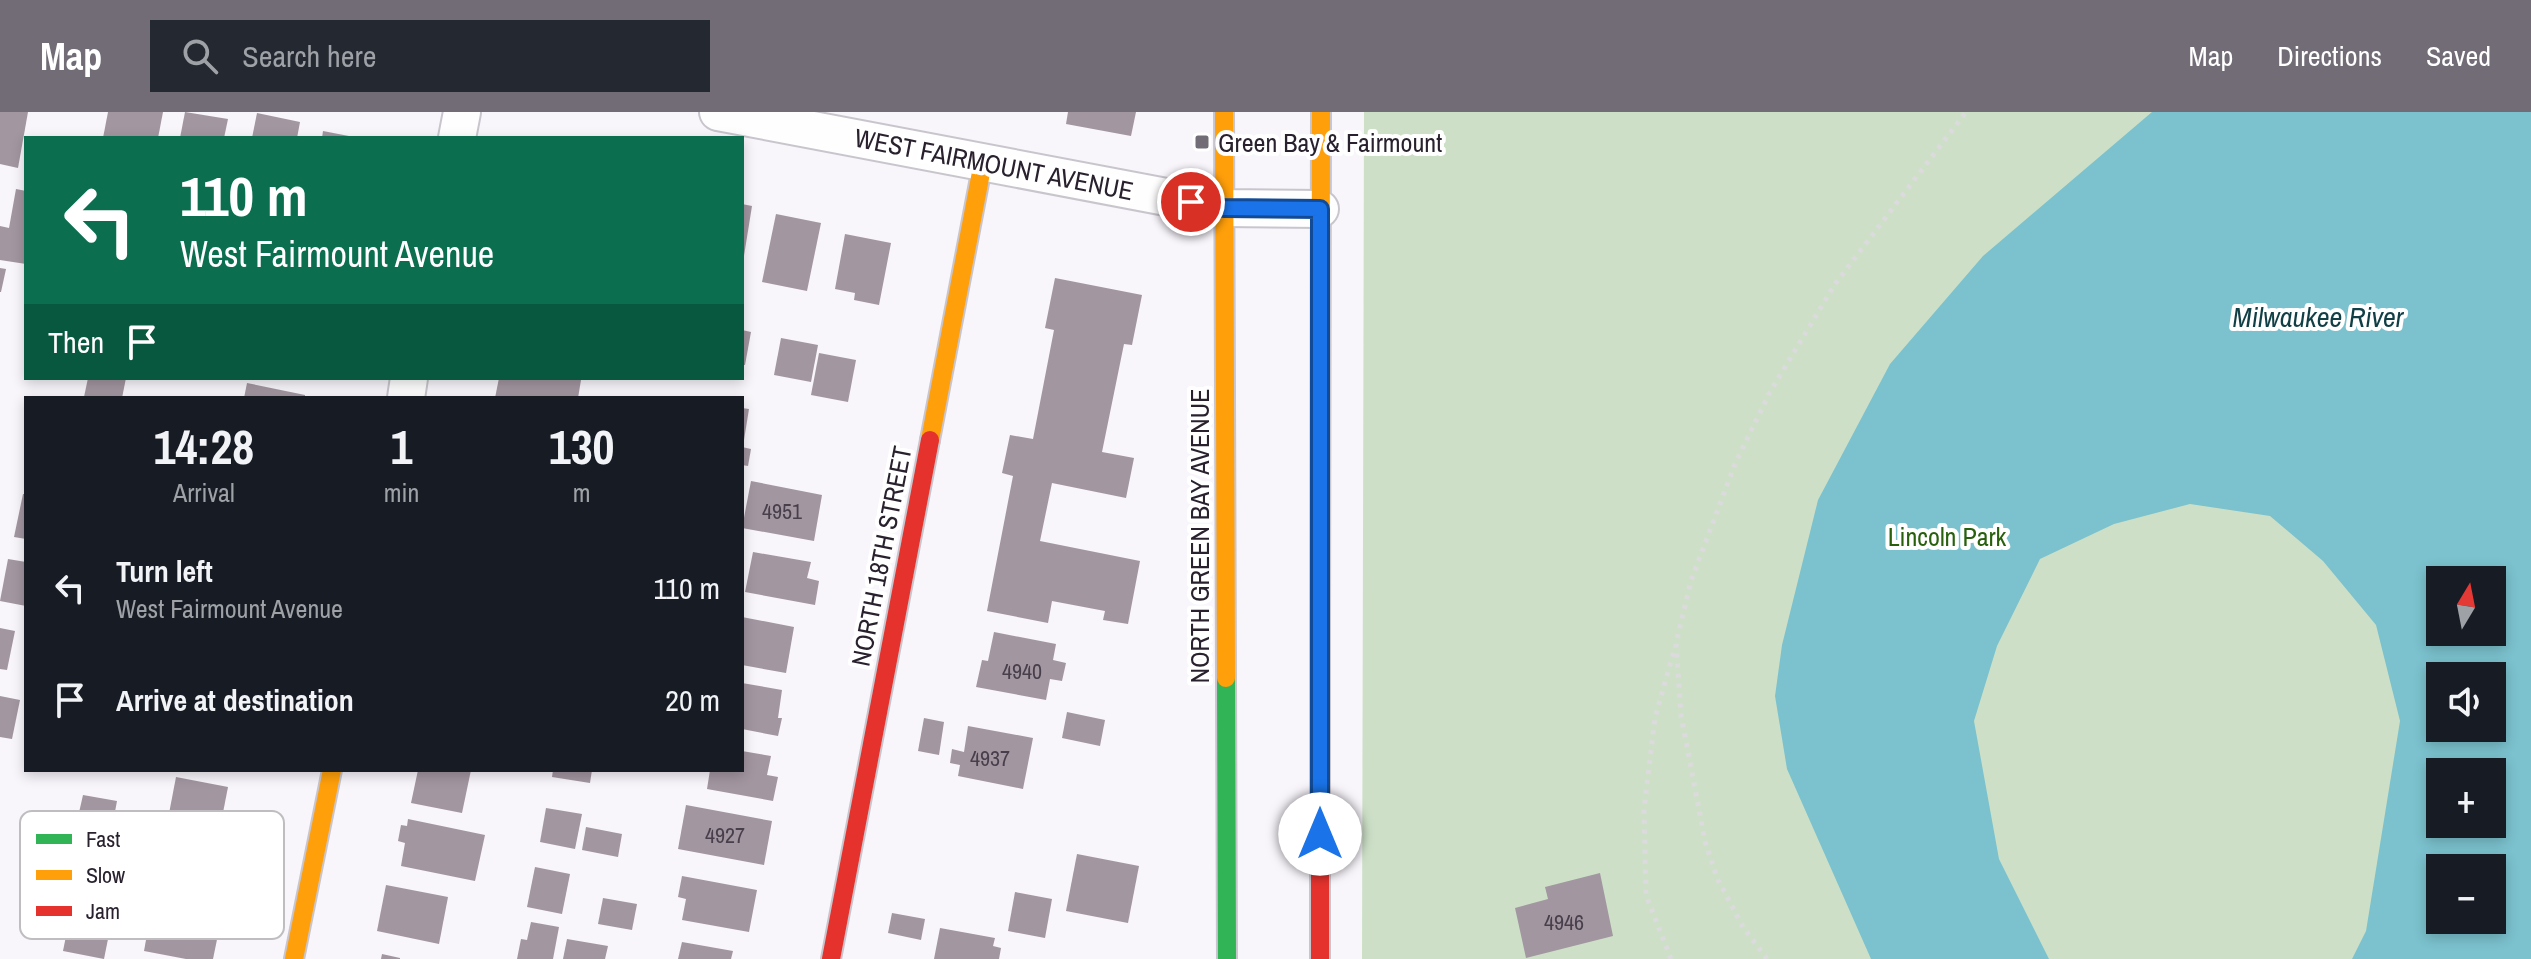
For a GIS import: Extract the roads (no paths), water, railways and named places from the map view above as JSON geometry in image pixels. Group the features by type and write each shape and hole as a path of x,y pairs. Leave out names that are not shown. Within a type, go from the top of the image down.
{"main road":[{"name":"NORTH GREEN BAY AVENUE","path":"1224,112 1227,959"},
{"path":"1320,959 1321,112"},
{"name":"NORTH 18TH STREET","path":"831,959 983,162"},
{"path":"294,959 332,772"}],"street":[{"path":"457,136 462,112"},
{"name":"WEST FAIRMOUNT AVENUE","path":"718,112 1224,208 1320,209"}],"water":[{"name":"Milwaukee River","path":"2152,112 2531,112 2531,959 2352,959 2366,931 2400,721 2376,625 2323,561 2270,516 2190,504 2114,524 2040,559 1997,646 1974,721 1999,859 2049,959 1871,959 1787,769 1775,696 1782,645 1818,500 1890,364 1983,256"}],"place":[{"name":"Green Bay & Fairmount","path":"1202,142"}],"park label":[{"name":"Lincoln Park","path":"1947,536"}]}
